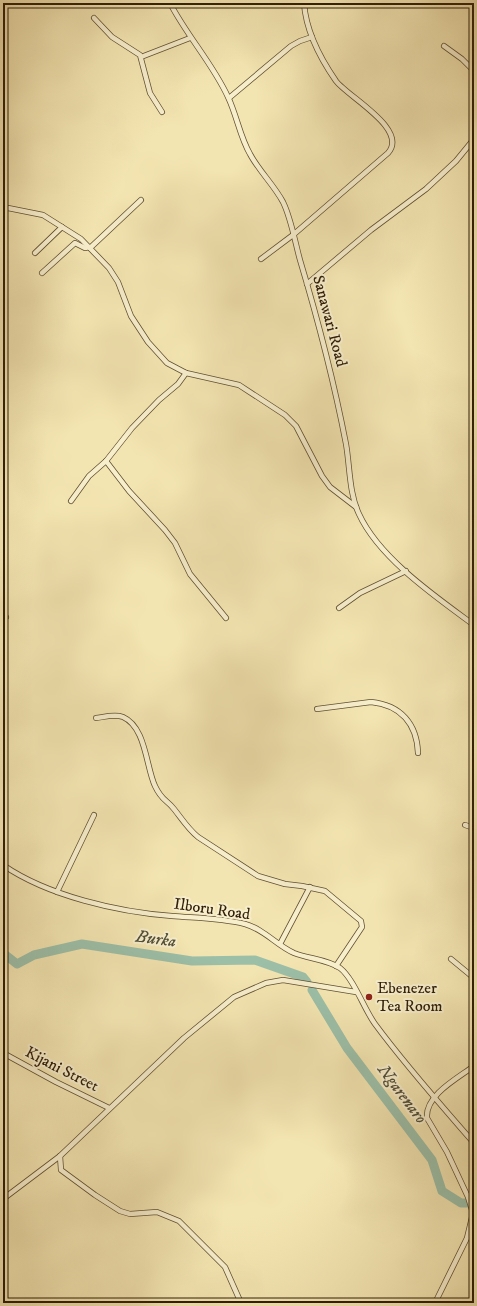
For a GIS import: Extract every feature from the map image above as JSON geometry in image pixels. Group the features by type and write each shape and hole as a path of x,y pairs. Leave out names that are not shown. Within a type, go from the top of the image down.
{"street":[{"name":"Sanawari Road","path":"170,3 190,38 211,65 229,98 250,153 283,202 307,284 346,443 356,508 376,542 406,571 474,625"},
{"path":"261,259 293,235 388,154 393,146 392,136 373,111 344,90 316,48 304,3"},
{"path":"94,18 112,37 137,52 141,57 149,90 162,112"},
{"path":"229,98 291,46 312,37"},
{"path":"141,57 190,38"},
{"path":"444,46 462,59 474,71"},
{"path":"307,284 371,230 430,185 456,161 474,139"},
{"path":"89,248 141,200"},
{"path":"3,209 8,208 43,215 81,239 109,268 118,282 131,316 148,342 167,363 186,373 239,385 285,415 296,426 322,476 330,487 356,508"},
{"path":"35,253 62,227"},
{"path":"42,273 75,243 85,248 89,248"},
{"path":"71,501 89,476 106,461 132,428 158,400 178,384 186,373"},
{"path":"106,461 129,491 175,543 190,574 226,618"},
{"path":"339,608 360,593 406,571"},
{"path":"317,709 371,702 392,707 404,715 413,728 417,739 418,753"},
{"path":"96,718 119,716 124,717 132,725 140,736 153,781 161,798 174,808 194,833 213,848 258,876 285,884 310,887 325,891 356,916 363,925 336,966 344,973 377,1026 434,1098 474,1143"},
{"path":"58,892 94,816"},
{"path":"465,825 474,828"},
{"name":"Ilboru Road","path":"3,865 25,878 58,892 98,904 152,914 238,922 262,931 296,953 336,966"},
{"path":"280,944 310,887"},
{"path":"450,960 474,978"},
{"path":"3,1199 60,1156 184,1038 226,1003 254,987 274,980 283,980 356,992"},
{"name":"Kijani Street","path":"3,1053 56,1082 109,1108"},
{"path":"435,1303 467,1238 473,1213 468,1197 447,1152 427,1118 428,1109 434,1098 474,1066"},
{"path":"60,1156 61,1170 95,1196 120,1211 130,1214 157,1212 178,1221 222,1263 241,1303"}],"waterway":[{"name":"Burka","path":"3,953 17,964 34,955 82,944 192,961 255,960 303,977 307,982"},
{"name":"Ngarenaro","path":"312,990 347,1048 432,1160 442,1191 461,1203 474,1203"}],"place":[{"name":"Ebenezer Tea Room","path":"369,997"}]}
